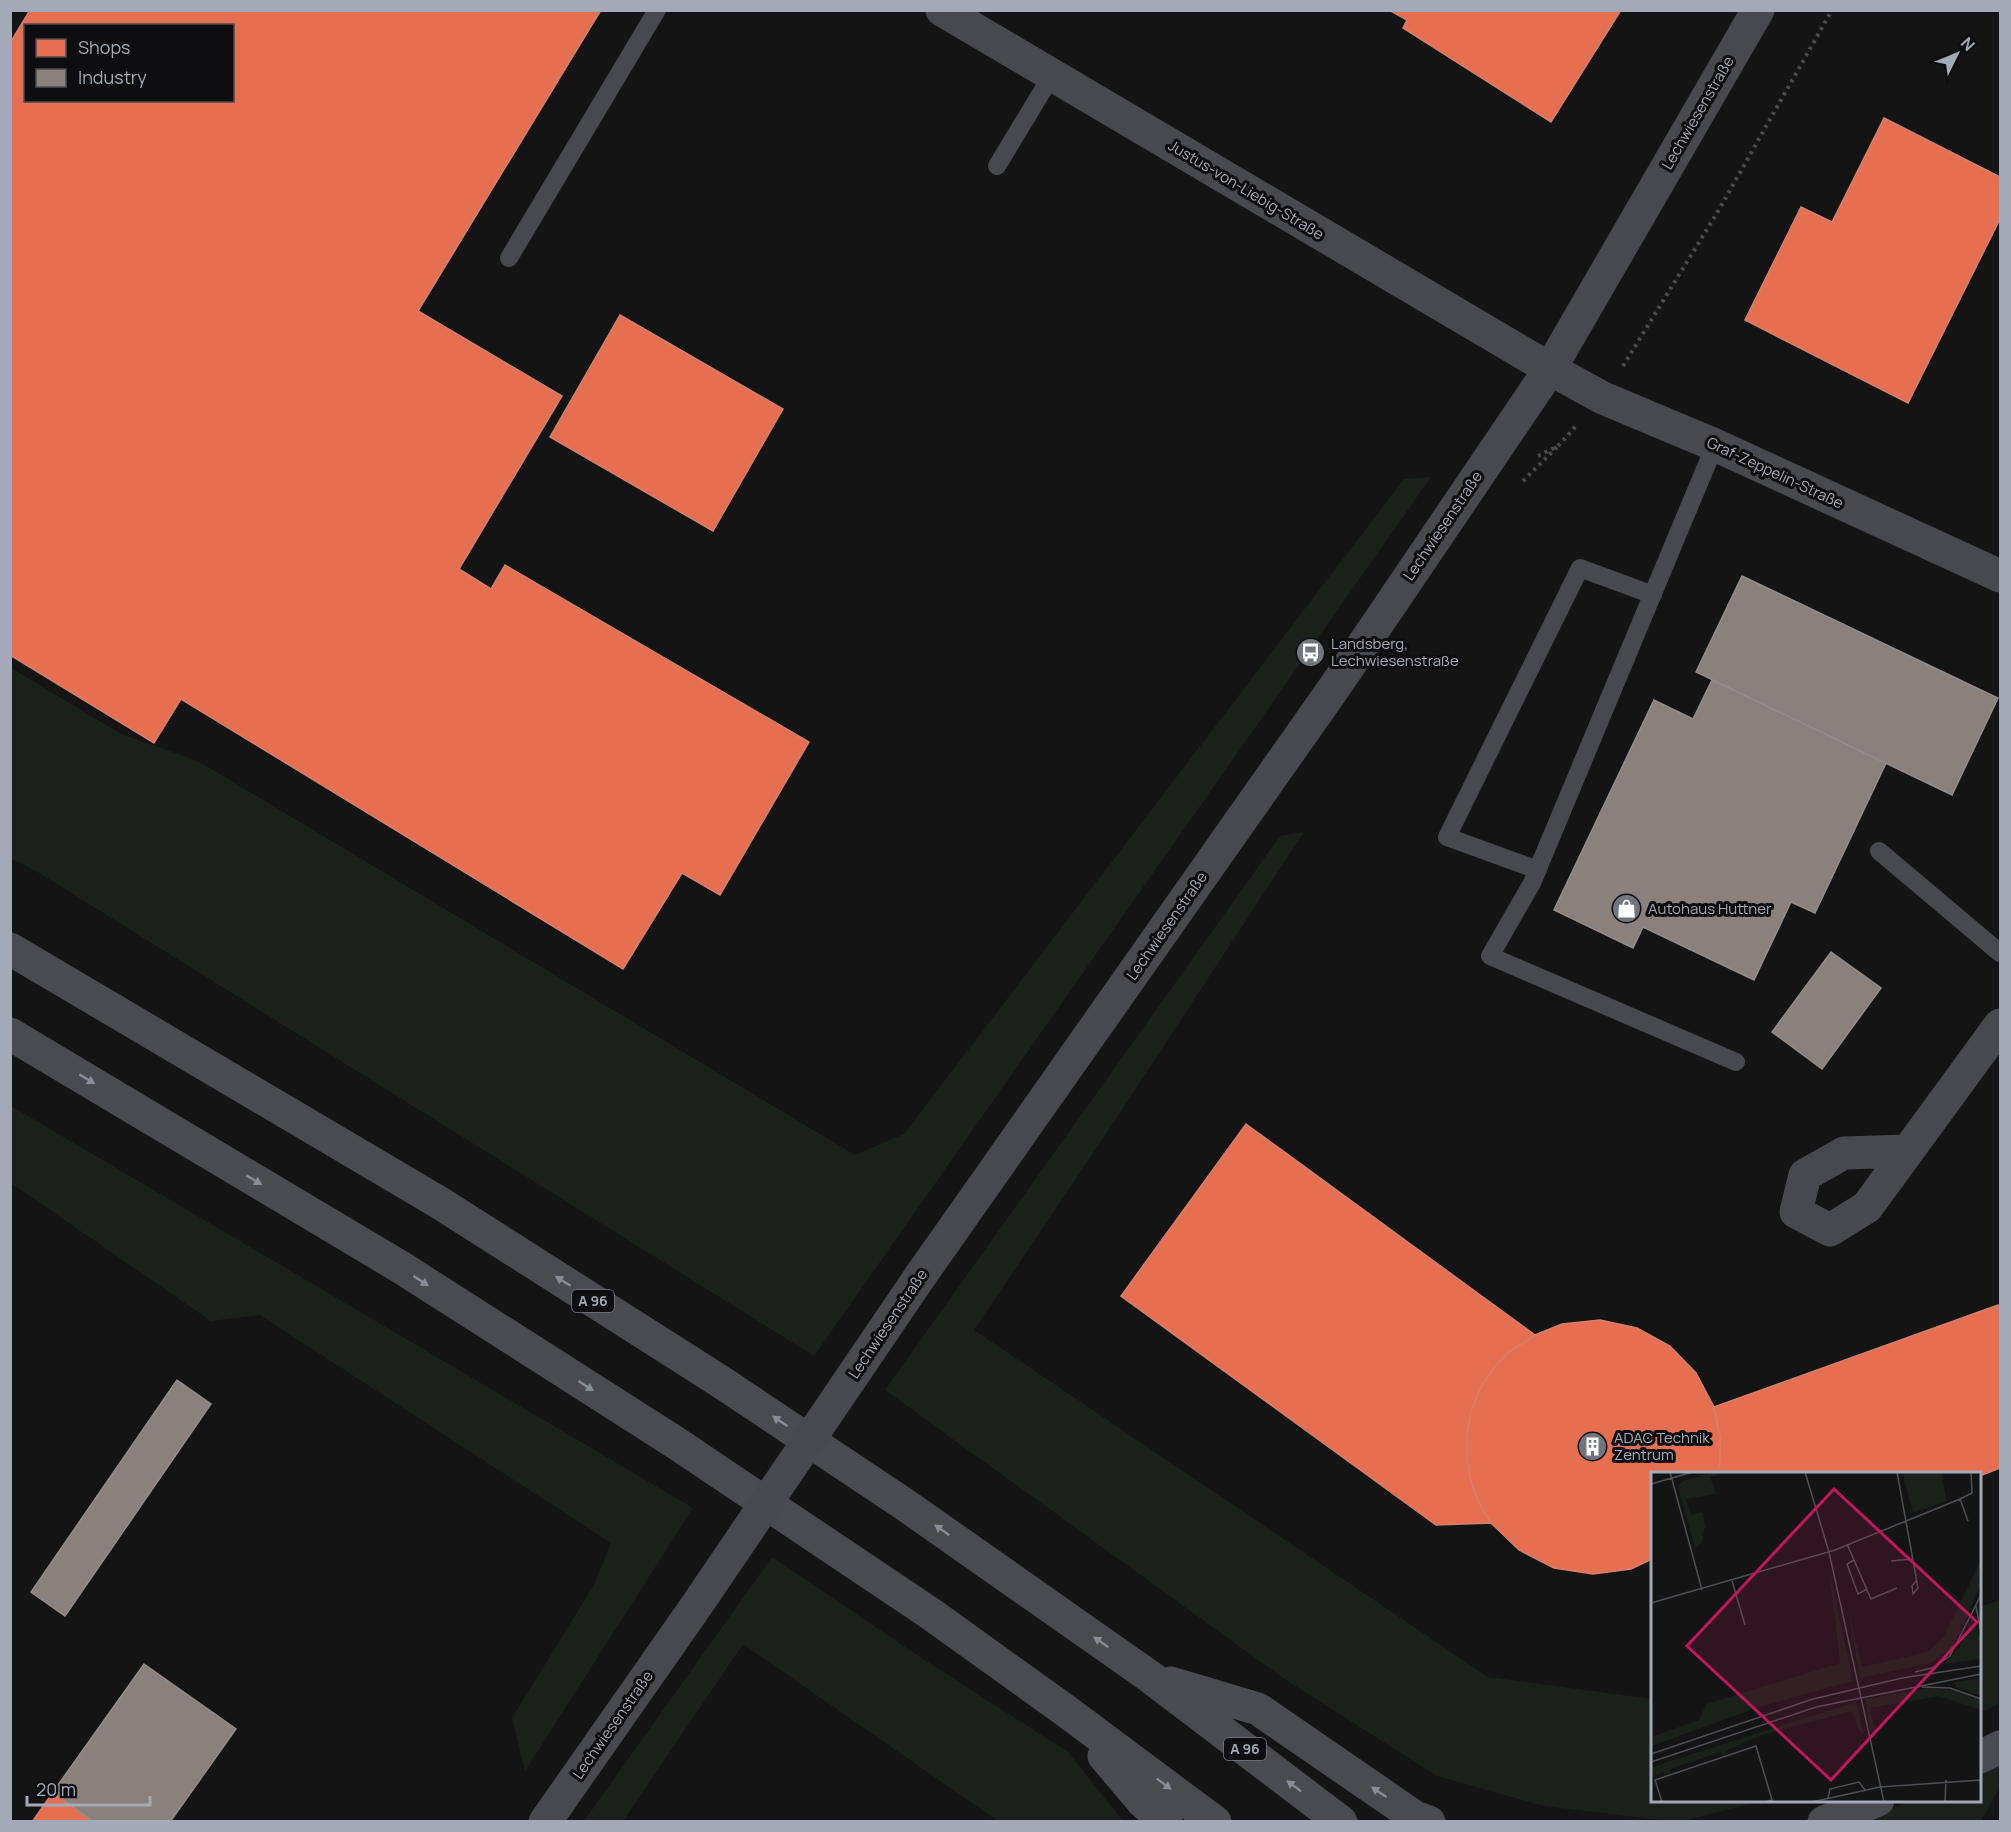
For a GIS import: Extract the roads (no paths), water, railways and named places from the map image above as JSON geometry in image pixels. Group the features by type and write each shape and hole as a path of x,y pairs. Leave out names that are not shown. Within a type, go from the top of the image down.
{"highway":[{"name":"A 96","path":"10,949 440,1203 718,1380 904,1503 1149,1676 1341,1821"},
{"path":"10,1034 402,1268 666,1437 931,1614 1215,1821"},
{"path":"1149,1676 1258,1709 1415,1816 1429,1821"},
{"path":"1066,1711 1143,1802 1166,1821"},
{"path":"1981,1757 2001,1747"},
{"path":"1824,1821 1873,1802"}],"street":[{"name":"Justus-von-Liebig-Straße","path":"942,10 1550,369"},
{"name":"Lechwiesenstraße","path":"545,1821 692,1612 921,1275 1329,695 1550,369 1758,10"},
{"name":"Graf-Zeppelin-Straße","path":"1550,369 1603,398 1715,445 2001,576"},
{"path":"1907,1151 2001,1025"}],"lane":[{"path":"509,258 657,10"},
{"path":"997,166 1052,75"},
{"path":"1715,445 1538,870 1490,956 1736,1062"},
{"path":"1538,870 1447,837 1580,568 1653,595"},
{"path":"1879,851 2001,953"}],"place":[{"name":"Landsberg, Lechwiesenstraße","path":"1310,653"},
{"name":"Autohaus Huttner","path":"1627,909"},
{"name":"ADAC Technik Zentrum","path":"1593,1447"}]}
